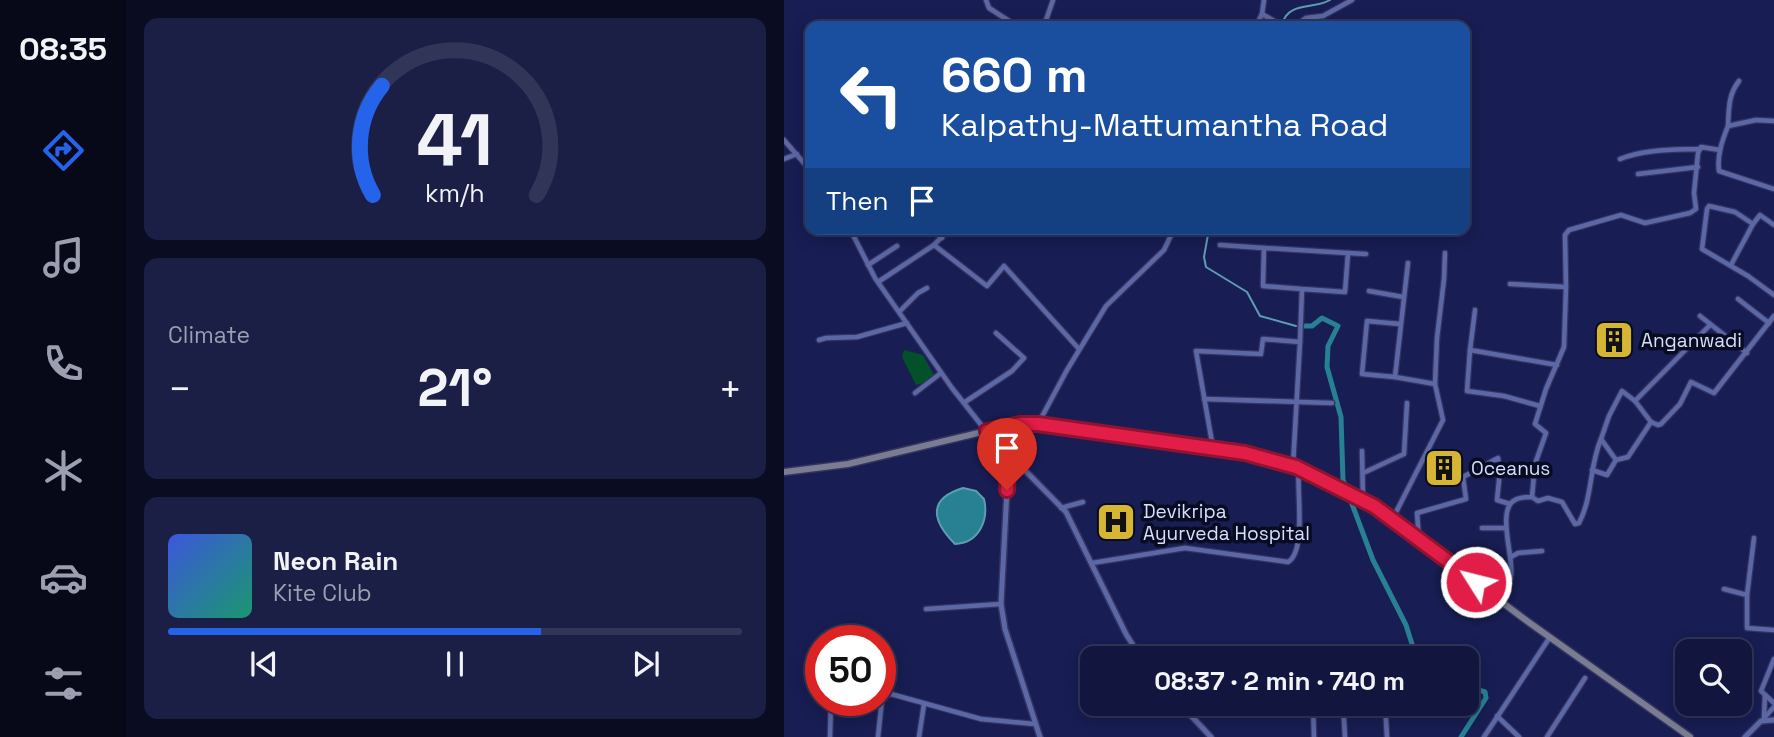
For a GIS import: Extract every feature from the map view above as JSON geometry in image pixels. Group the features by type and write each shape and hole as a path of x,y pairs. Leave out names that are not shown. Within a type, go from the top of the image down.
{"main road":[{"path":"784,472 848,464 1027,424 1255,455 1296,467 1363,500 1690,737"}],"street":[{"path":"986,0 989,8 1009,21"},
{"path":"1046,21 1053,0"},
{"path":"1259,21 1264,0"},
{"path":"1302,21 1323,16 1352,0"},
{"path":"1262,15 1273,21"},
{"path":"1739,81 1730,96 1728,126 1720,150 1719,171 1774,189"},
{"path":"1728,126 1756,120 1774,121"},
{"path":"784,140 805,164"},
{"path":"1620,159 1633,153 1652,151 1701,147 1720,150"},
{"path":"1532,497 1535,464 1546,433 1535,424 1564,347 1564,241 1569,230 1621,215 1645,222 1690,213 1696,209 1694,193 1700,149"},
{"path":"784,159 797,154"},
{"path":"1638,174 1698,167"},
{"path":"1753,223 1725,209 1709,205 1702,248 1774,295"},
{"path":"1731,265 1759,215 1774,225"},
{"path":"853,235 878,282 941,373 987,431 1061,508 1134,646"},
{"path":"878,282 934,245 944,235"},
{"path":"1038,424 1106,306 1164,250 1171,235"},
{"path":"934,245 986,286 1004,266 1079,349"},
{"path":"1220,245 1366,254"},
{"path":"868,265 897,246"},
{"path":"1264,248 1263,286 1345,292 1348,253"},
{"path":"1392,520 1443,420 1435,384 1445,253"},
{"path":"1395,377 1408,263"},
{"path":"1510,284 1566,286"},
{"path":"900,312 918,293 927,288"},
{"path":"1092,563 1185,548 1288,562 1295,554 1300,514 1296,467 1296,402 1302,289"},
{"path":"1368,291 1403,297"},
{"path":"1738,299 1769,323"},
{"path":"1475,310 1467,391 1504,396 1540,406"},
{"path":"1700,316 1747,353"},
{"path":"1498,599 1506,591 1511,577 1511,557 1505,528 1510,504 1515,499 1532,497 1538,501 1554,499 1562,502 1575,524 1579,523 1590,497 1593,458 1622,391 1635,401 1651,422 1661,424 1680,404 1691,382 1714,393 1774,316"},
{"path":"1400,324 1367,320 1363,374 1435,384"},
{"path":"819,341 826,338 857,337 907,323"},
{"path":"1635,401 1710,325"},
{"path":"965,402 1012,371 1024,358 996,333"},
{"path":"1213,448 1196,351 1261,354 1263,339 1300,342"},
{"path":"1470,351 1557,365"},
{"path":"915,393 941,373"},
{"path":"1203,399 1332,403"},
{"path":"1363,473 1404,454 1407,403"},
{"path":"1592,470 1607,475 1616,460 1628,457 1651,422"},
{"path":"1009,454 1020,442 1027,424"},
{"path":"987,431 1008,471 1001,604 1005,629 1040,737"},
{"path":"1601,439 1616,460"},
{"path":"1362,451 1363,500"},
{"path":"1419,540 1417,513 1466,499 1464,477 1498,458 1500,471 1497,500 1510,504"},
{"path":"1061,508 1083,502"},
{"path":"1482,528 1505,528"},
{"path":"1754,538 1749,568 1747,628 1774,631"},
{"path":"1511,557 1518,553 1542,551"},
{"path":"1724,589 1748,595"},
{"path":"926,609 1001,604"},
{"path":"1484,737 1550,637"},
{"path":"1745,737 1774,705 1761,691 1774,659"},
{"path":"1547,737 1585,678"},
{"path":"878,737 882,699 891,694 981,719 1035,724"},
{"path":"1763,719 1765,695"},
{"path":"919,737 924,704"},
{"path":"830,737 831,716"},
{"path":"1191,716 1211,737"},
{"path":"1313,716 1314,737"},
{"path":"1344,716 1345,737"},
{"path":"1386,716 1387,737"},
{"path":"1497,716 1519,737"},
{"path":"1763,719 1774,720"}],"shaded area":[{"path":"904,350 923,355 934,375 924,383 916,385 902,357"},
{"path":"963,488 976,491 984,499 985,515 976,535 963,543 955,544 941,527 937,512 943,498"}],"waterway":[{"path":"1283,21 1296,9 1330,0"},
{"path":"1208,235 1204,257 1206,267 1247,292 1260,316 1296,326"},
{"path":"1305,326 1312,326 1322,318 1338,326 1328,346 1327,367 1341,417 1343,480 1373,560 1406,625 1411,646"},
{"path":"1479,690 1485,692 1486,698 1479,709"},
{"path":"1461,737 1474,716"}],"place":[{"name":"Anganwadi","path":"1614,340"},
{"name":"Oceanus","path":"1444,468"},
{"name":"Devikripa Ayurveda Hospital","path":"1116,522"}],"route":[{"path":"1007,490 1008,471 987,431 1020,424 1038,424 1245,453 1275,459 1318,476 1374,506 1476,582"}]}
